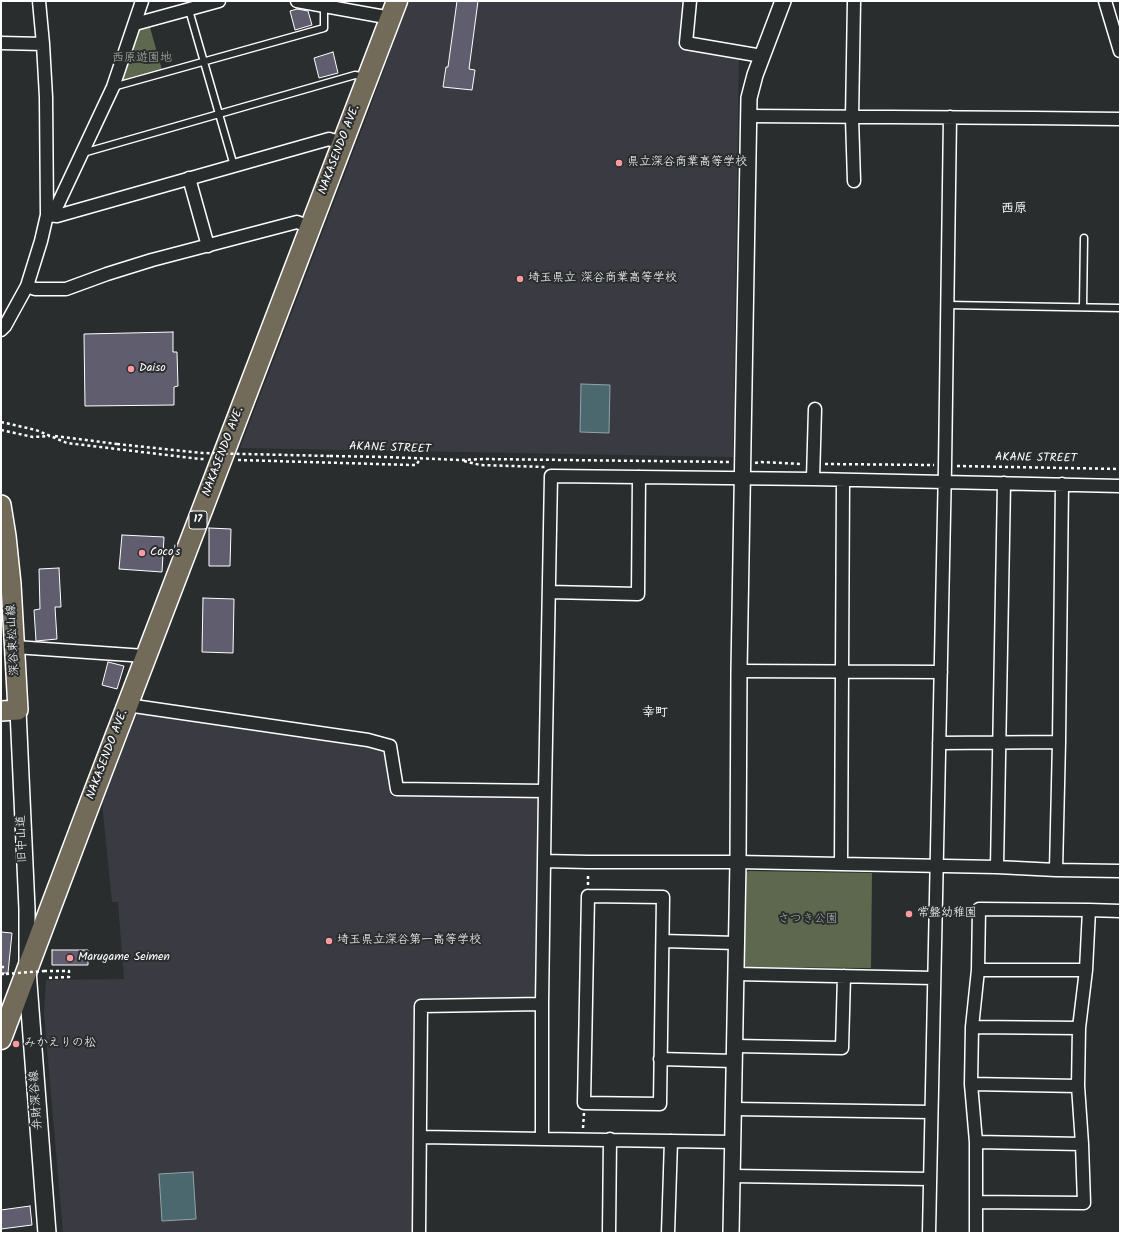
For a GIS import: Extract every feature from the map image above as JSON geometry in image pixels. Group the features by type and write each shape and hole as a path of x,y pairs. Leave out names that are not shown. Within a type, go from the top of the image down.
{"highway":[{"name":"NAKASENDO AVE.","path":"1,1039 36,970 145,656 394,9"}],"main road":[{"name":"深谷東松山線","path":"1,505 11,584 15,647 9,710"},
{"name":"弁財深谷線","path":"36,970 47,1233"}],"street":[{"path":"1,330 5,326 27,286 41,241 47,215 46,98 39,1"},
{"path":"47,215 58,204 113,87 142,1"},
{"path":"134,24 219,1"},
{"path":"297,1 324,6 394,9"},
{"path":"690,1 686,43 762,56"},
{"path":"731,1233 738,862 739,671 748,116 751,86 783,1"},
{"path":"854,1 852,118 854,181"},
{"path":"1105,1 1120,50"},
{"path":"1,43 43,44"},
{"path":"748,116 1120,119"},
{"path":"929,1233 945,483 950,117"},
{"path":"47,215 57,216 329,139 342,143"},
{"path":"189,178 208,246"},
{"path":"27,286 35,289 66,289 145,262 297,222 310,227"},
{"path":"813,479 815,409"},
{"path":"542,1138 542,1004 551,476 813,479 1120,486"},
{"path":"549,592 638,594 639,477"},
{"path":"841,864 843,480"},
{"path":"997,867 1004,484"},
{"path":"1056,870 1062,484"},
{"path":"15,647 145,656"},
{"path":"739,671 941,672"},
{"path":"127,705 368,740 390,746 397,789 545,791"},
{"name":"旧中山道","path":"9,710 27,909 36,970"},
{"path":"939,742 1059,742"},
{"path":"544,861 738,862 1120,871"},
{"path":"588,896 663,897 663,942 660,1104 584,1103 588,896"},
{"path":"976,1233 976,1142 971,1084 972,1027 978,970 979,909 1120,911"},
{"path":"976,1202 1084,1204 1078,1086 1079,1028 1086,970 1089,910"},
{"path":"663,942 736,943"},
{"path":"978,970 1086,970"},
{"path":"736,974 934,978"},
{"path":"735,1046 842,1048 844,976"},
{"path":"419,1233 421,1006 542,1004"},
{"path":"972,1027 1079,1028"},
{"path":"660,1058 734,1061"},
{"path":"971,1084 1078,1086"},
{"path":"734,1109 931,1112"},
{"path":"421,1136 732,1142"},
{"path":"609,1233 610,1140"},
{"path":"668,1233 671,1141"},
{"path":"976,1142 1082,1144"},
{"path":"732,1176 930,1179"}],"lane":[{"path":"113,87 324,28 324,6"},
{"path":"189,10 234,166"},
{"path":"83,153 355,75 367,77"},
{"path":"1083,307 1084,238"},
{"path":"948,304 1120,308"}],"path":[{"name":"AKANE STREET","path":"1,422 36,430 51,436"},
{"name":"AKANE STREET","path":"1,430 33,436 51,436 202,453 462,460 483,458 730,462"},
{"path":"51,436 67,443 210,459"},
{"path":"236,460 416,465 421,458"},
{"path":"753,464 761,462 800,463 807,465"},
{"path":"820,465 827,463 938,466"},
{"name":"AKANE STREET","path":"951,466 1120,469"},
{"path":"588,862 588,896"},
{"path":"1,974 36,970 69,972 69,977 46,978"},
{"path":"583,1139 584,1103"}],"shaded area":[{"name":"埼玉県立 深谷商業高等学校","path":"409,1 686,1 681,48 739,57 733,457 240,448 369,111"},
{"name":"埼玉県立深谷第一高等学校","path":"137,713 376,748 387,756 391,796 535,796 539,800 536,995 532,1000 415,1001 413,1233 63,1233 44,1013 46,980 124,979 118,902 112,902 102,803"}],"green space":[{"name":"西原遊園地","path":"149,24 162,70 123,81 120,77 135,30"},
{"name":"さつき公園","path":"748,871 872,873 871,968 746,967 743,963 743,876"}],"water":[{"path":"581,384 610,385 609,433 580,432"},
{"path":"193,1172 196,1219 162,1221 159,1174"}],"building":[{"path":"457,1 478,1 469,69 475,70 472,90 443,87 446,67 448,67"},
{"path":"297,9 308,11 312,25 295,30 290,11"},
{"path":"333,52 338,73 319,78 314,58"},
{"name":"Daiso","path":"173,332 173,352 177,352 178,386 174,387 174,405 85,406 84,334"},
{"path":"209,528 231,529 230,566 209,566"},
{"name":"Coco's","path":"122,535 164,537 162,572 119,569"},
{"path":"59,568 61,607 55,607 57,639 36,641 34,610 40,609 39,569"},
{"path":"203,598 234,599 233,653 202,652"},
{"path":"108,662 124,666 117,689 102,685"},
{"path":"1,932 12,933 8,973 1,973"},
{"name":"Marugame Seimen","path":"52,950 88,950 88,965 52,965"},
{"path":"30,1206 32,1225 1,1229 1,1210"}],"place":[{"name":"県立深谷商業高等学校","path":"619,163"},
{"name":"埼玉県立 深谷商業高等学校","path":"520,279"},
{"name":"Daiso","path":"131,369"},
{"name":"Coco's","path":"142,553"},
{"name":"常盤幼稚園","path":"909,914"},
{"name":"埼玉県立深谷第一高等学校","path":"329,941"},
{"name":"Marugame Seimen","path":"70,958"},
{"name":"みかえりの松","path":"16,1044"}],"district":[{"name":"西原","path":"1014,210"},
{"name":"幸町","path":"655,714"}]}
